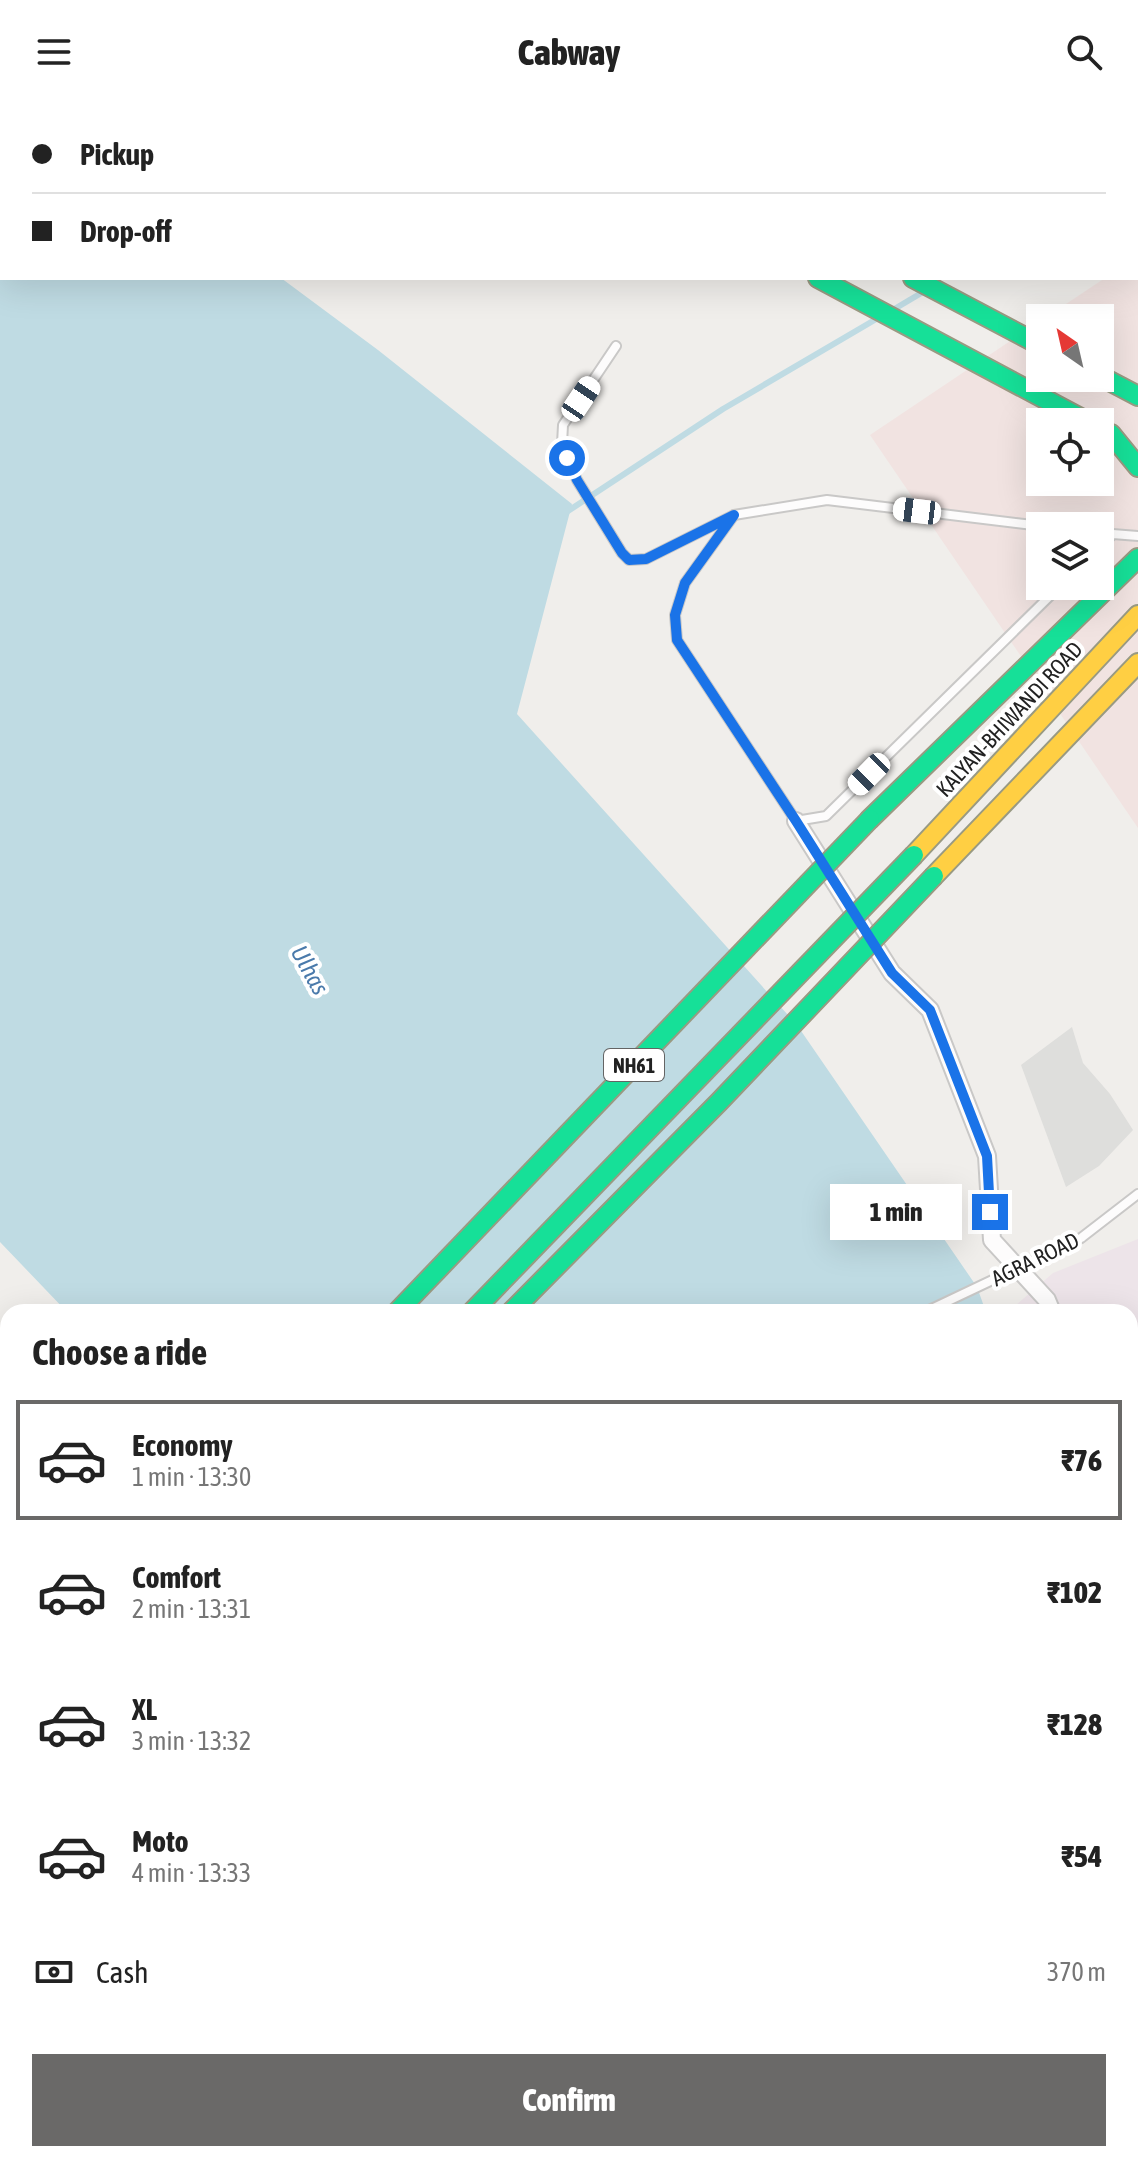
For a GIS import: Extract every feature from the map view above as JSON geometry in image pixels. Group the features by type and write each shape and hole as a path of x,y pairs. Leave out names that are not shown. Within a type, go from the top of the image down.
{"main road":[{"path":"822,280 1061,408"},
{"path":"918,280 1026,338"},
{"path":"1114,383 1138,396"},
{"path":"1114,434 1138,442"},
{"path":"1114,440 1138,467"},
{"name":"NH61","path":"405,1304 870,819 1138,558"},
{"name":"KALYAN-BHIWANDI ROAD","path":"480,1304 914,855 1138,615"},
{"path":"519,1304 719,1102 1138,663"}],"street":[{"path":"796,821 892,973 930,1010 987,1156 992,1240 1049,1304"}],"lane":[{"path":"616,346 563,425 562,444 577,480 629,560 646,559 734,515 827,500 1026,524"},
{"path":"734,515 685,583 675,615 677,640 796,821 826,816 1046,600"},
{"path":"1114,535 1138,536"},
{"name":"AGRA ROAD","path":"942,1304 1081,1238 1138,1194"}],"shaded area":[{"path":"1102,280 1138,280 1138,828 870,435 1026,330 1026,392 1114,392 1114,304 1066,304"},
{"path":"1072,1027 1083,1063 1110,1094 1133,1130 1099,1166 1066,1187 1021,1065"},
{"path":"1138,1239 1138,1304 1017,1304 1053,1273"}],"water":[{"name":"Ulhas","path":"0,280 284,280 378,350 572,504 517,714 797,1025 977,1287 983,1304 59,1304 0,1242"}],"waterway":[{"path":"891,311 923,292"},
{"path":"565,513 723,409 878,318"}],"traffic: fast":[{"path":"822,280 1062,408"},
{"path":"917,280 1026,338"},
{"path":"1114,383 1138,396"},
{"path":"1114,438 1138,467"},
{"path":"870,819 1138,558"},
{"path":"405,1304 870,819"},
{"path":"480,1304 914,855"},
{"path":"519,1304 719,1102 934,876"}],"traffic: slow":[{"path":"914,855 1138,615"},
{"path":"934,876 1138,663"}],"route":[{"path":"567,458 577,480 629,560 646,559 734,515 685,583 675,615 677,640 892,973 930,1010 987,1156 990,1212"}]}
